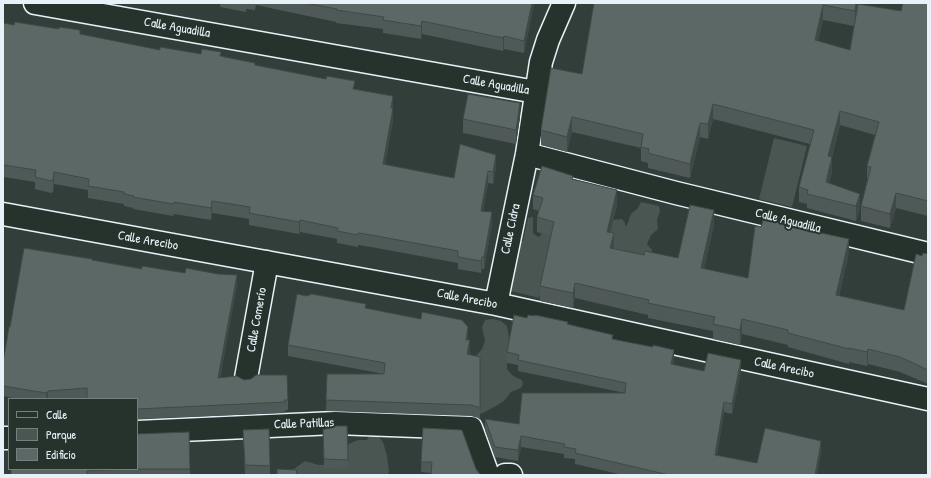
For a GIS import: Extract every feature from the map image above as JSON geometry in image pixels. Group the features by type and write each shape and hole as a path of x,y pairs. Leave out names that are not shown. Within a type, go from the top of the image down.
{"street":[{"name":"Calle Aguadilla","path":"35,3 536,92 527,154 676,193 928,254"},
{"path":"536,92 544,51 564,3"},
{"name":"Calle Cidra","path":"496,304 527,154"},
{"name":"Calle Arecibo","path":"3,214 496,304 928,400"},
{"name":"Calle Comerío","path":"246,378 267,262"},
{"name":"Calle Patillas","path":"138,432 335,422 471,428 488,475"},
{"path":"505,475 511,475"}],"green space":[{"path":"774,138 807,146 792,207 759,199"},
{"path":"641,202 659,206 660,211 657,220 658,229 651,235 647,244 652,250 651,256 654,264 607,246 613,220 622,219 625,226 627,225 631,214 638,208"},
{"path":"533,217 533,233 535,235 539,237 542,233 561,239 549,253 539,298 511,291 519,242 523,241 528,218"},
{"path":"493,319 501,321 507,326 509,337 507,369 513,376 522,380 523,384 521,388 511,392 504,401 483,413 456,421 399,419 395,413 395,401 475,357 482,349 485,341 482,327 485,320"},
{"path":"373,435 379,437 383,442 387,456 389,471 388,475 273,475 287,474 305,461 319,465 342,464 342,447 358,440 367,440 369,436"}],"building":[{"path":"305,3 532,3 524,41 422,21 421,26 383,20 384,17 336,10 337,9"},
{"path":"594,3 856,3 855,11 823,5 815,40 850,50 858,4 901,11 903,3 928,3 928,201 896,193 890,214 861,206 871,167 867,166 879,122 840,111 828,156 832,157 826,182 860,194 856,206 807,194 808,190 799,187 814,130 713,104 708,124 700,123 690,164 648,153 649,149 641,147 643,134 572,117 567,137 541,130 551,68 582,74"},
{"path":"15,22 59,29 59,27 80,30 80,34 160,50 160,47 201,54 202,49 221,52 220,56 255,63 255,65 326,79 327,76 355,81 353,89 393,96 391,108 393,108 383,164 454,178 460,144 496,155 493,172 488,171 481,211 492,212 484,257 482,257 481,261 458,257 458,251 371,235 358,233 358,235 337,231 338,228 300,220 299,222 249,213 250,207 212,201 211,208 174,202 173,204 133,197 134,196 124,194 124,192 88,186 89,179 54,172 53,180 51,181 35,177 36,170 4,165 3,170 3,23 14,25"},
{"path":"468,94 520,103 516,130 463,119"},
{"path":"542,166 573,176 572,179 617,190 607,232 614,233 610,248 644,255 645,251 678,258 690,205 714,210 701,268 748,278 755,226 761,227 763,220 780,222 780,224 849,239 836,295 904,310 916,254 922,256 923,253 928,254 928,370 900,357 868,349 867,352 849,349 788,333 788,330 742,319 740,330 713,324 715,317 648,303 649,300 575,283 573,293 540,286 554,222 537,217 543,198 533,195"},
{"path":"24,248 142,269 142,266 185,273 186,268 218,274 237,275 218,378 237,376 244,380 251,379 256,375 287,375 288,400 284,400 285,402 138,409 138,398 87,398 87,388 48,391 46,393 3,386 3,357"},
{"path":"297,294 307,296 312,294 366,304 365,308 421,319 422,312 462,320 468,327 466,340 470,340 467,354 480,357 480,409 471,405 326,400 327,374 384,374 385,363 288,345"},
{"path":"514,315 527,318 528,315 535,315 568,322 567,324 613,335 612,339 653,347 653,345 674,350 671,364 704,371 708,353 741,360 732,404 724,402 715,455 757,463 765,428 821,441 815,475 669,475 575,453 576,449 564,447 565,444 521,436 518,450 495,447 485,419 519,424 522,393 625,393 626,383 518,360 519,355 507,352"},
{"path":"326,426 347,426 348,460 324,459 323,429 326,429"},
{"path":"423,428 462,430 476,469 480,474 431,475 432,462 421,462"},
{"path":"269,429 270,466 245,465 243,430"},
{"path":"189,432 190,469 138,469 138,434"},
{"path":"277,469 297,470 296,475 277,475"},
{"path":"11,470 108,470 87,471 87,475 11,475"}]}
